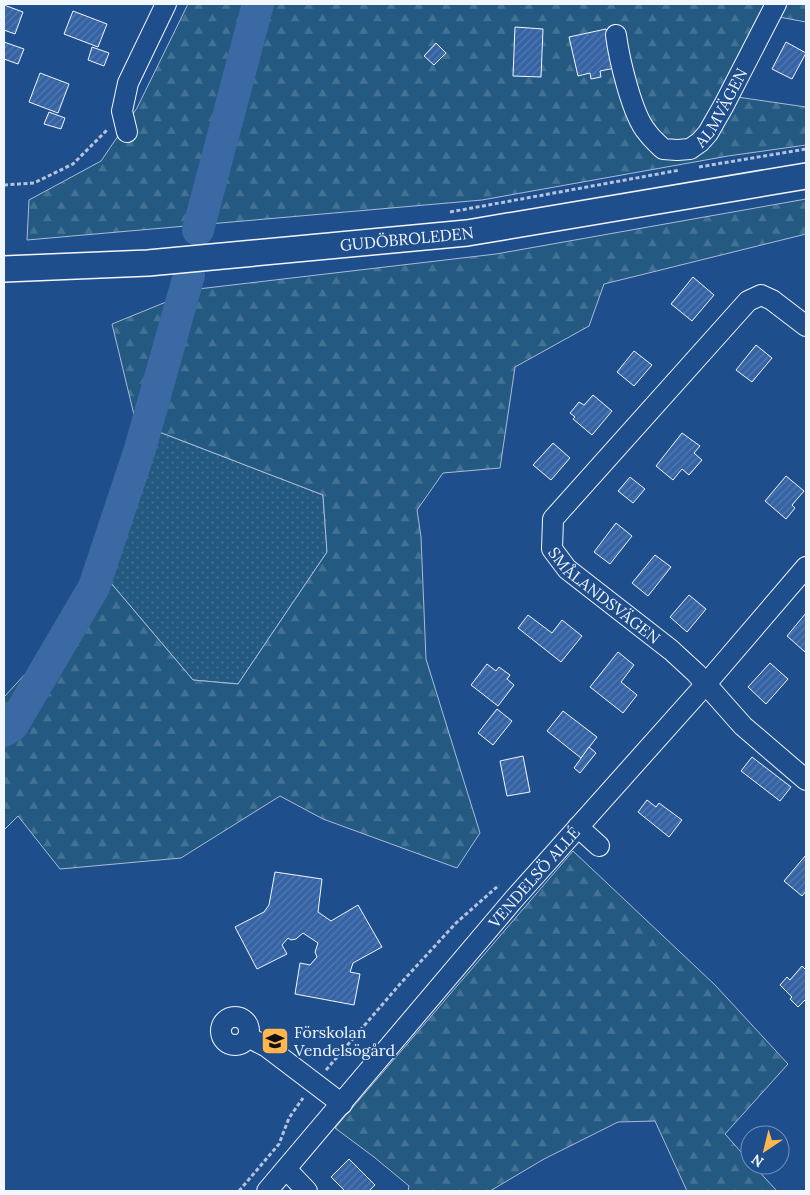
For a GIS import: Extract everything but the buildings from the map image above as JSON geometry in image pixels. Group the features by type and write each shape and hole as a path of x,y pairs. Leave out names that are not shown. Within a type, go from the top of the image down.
{"main road":[{"name":"GUDÖBROLEDEN","path":"4,269 148,263 467,233 806,176"}],"street":[{"path":"127,132 122,111 128,83 166,4"},
{"name":"ALMVÄGEN","path":"616,35 622,67 632,101 645,131 663,149 690,149 708,133 776,4"},
{"name":"SMÅLANDSVÄGEN","path":"806,326 772,300 761,295 748,301 553,519 552,549 567,569 671,650 696,674 743,726 806,780"},
{"name":"VENDELSÖ ALLÉ","path":"267,1191 578,827 806,567"},
{"path":"578,827 598,846"},
{"path":"248,1036 267,1047 342,1104"},
{"path":"286,1169 307,1191"}],"path":[{"path":"4,185 34,183 73,164 106,131 122,111"},
{"path":"698,167 806,149"},
{"path":"447,212 689,168"}],"green space":[{"path":"188,4 806,4 806,22 779,17 737,97 806,107 806,145 728,156 482,200 27,240 29,200 101,161 137,108"},
{"path":"806,199 806,234 604,284 589,326 515,367 500,468 443,473 417,510 421,537 426,659 480,833 457,868 323,819 280,796 181,858 60,869 18,816 4,830 4,697 110,582 193,680 238,684 327,552 323,495 136,423 112,324 198,289 496,254"},
{"path":"136,423 323,495 327,552 238,684 193,680 110,582"},
{"path":"573,851 715,985 788,1064 725,1134 740,1151 740,1175 762,1175 777,1191 687,1191 655,1121 618,1122 544,1159 490,1191 408,1191 409,1186 335,1128"}],"waterway":[{"path":"198,230 258,4"},
{"path":"4,731 13,725 94,587 140,449 189,275"}],"place":[{"name":"Förskolan Vendelsögård","path":"275,1041"}]}
